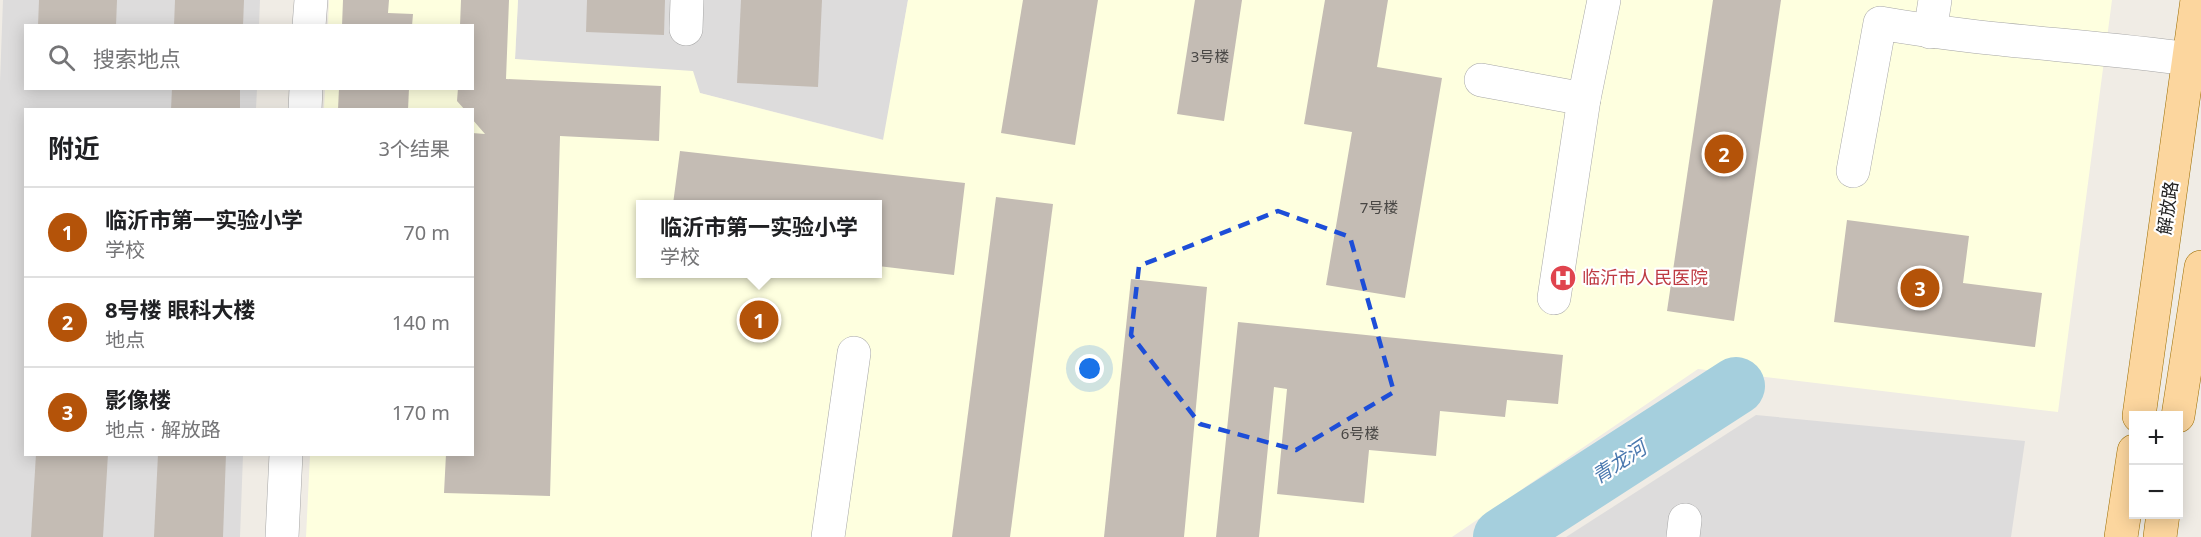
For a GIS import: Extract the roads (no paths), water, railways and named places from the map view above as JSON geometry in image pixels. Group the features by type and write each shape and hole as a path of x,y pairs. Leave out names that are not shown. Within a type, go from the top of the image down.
{"main road":[{"name":"解放路","path":"2140,411 2197,0"},
{"path":"2179,411 2201,267"},
{"path":"2121,537 2131,465"},
{"path":"2160,537 2162,519"}],"street":[{"path":"309,24 310,0"},
{"path":"1554,298 1584,99 1604,0"},
{"path":"1930,32 1935,0"},
{"path":"1853,171 1880,23 1930,32 2106,48 2189,59"},
{"path":"1481,80 1584,99"},
{"path":"305,108 306,90"},
{"path":"828,537 854,353"},
{"path":"282,537 286,456"}],"waterway":[{"name":"青龙河","path":"1502,537 1736,386"}],"place":[{"name":"8号楼 眼科大楼","path":"1724,154"},
{"name":"临沂市人民医院","path":"1563,278"},
{"name":"影像楼","path":"1920,288"},
{"name":"临沂市第一实验小学","path":"759,320"}]}
